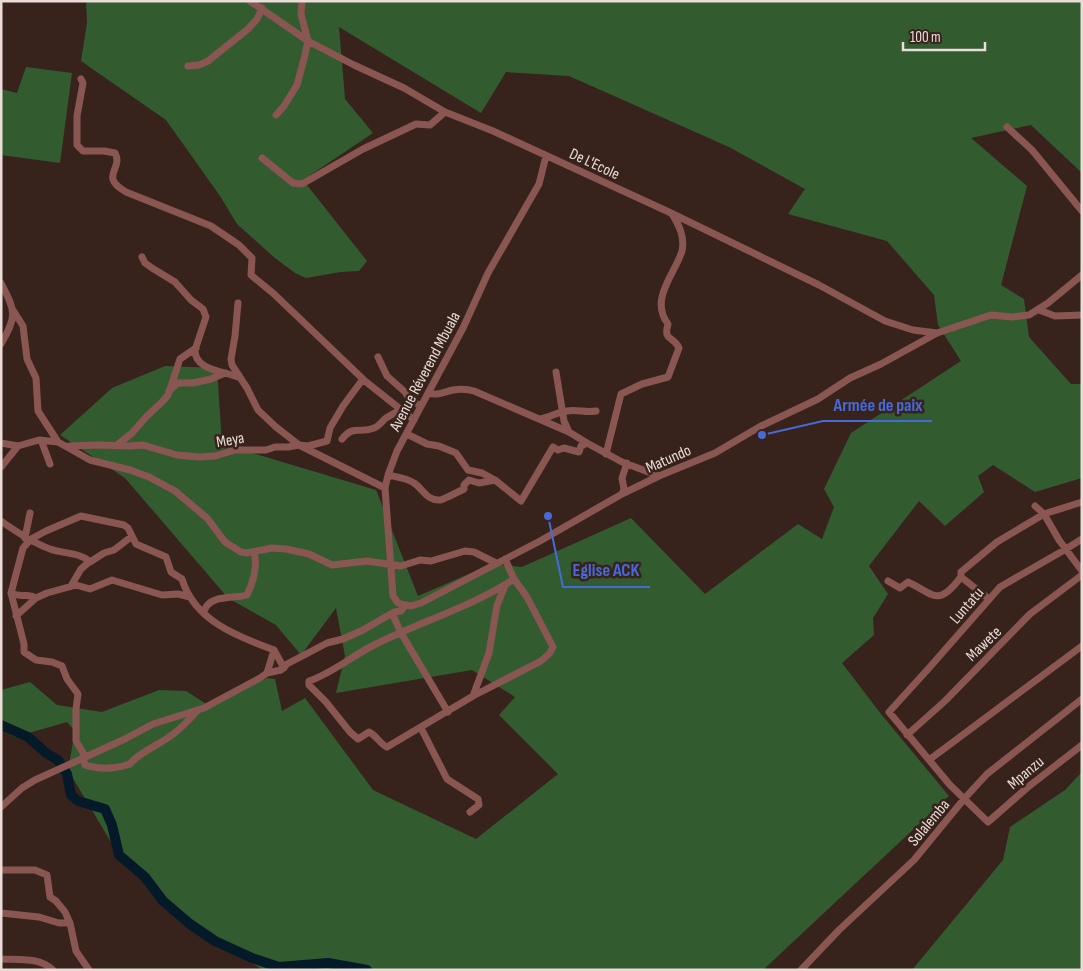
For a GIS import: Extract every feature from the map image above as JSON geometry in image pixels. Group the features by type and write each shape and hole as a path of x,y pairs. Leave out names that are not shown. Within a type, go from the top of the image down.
{"street":[{"name":"De L'Ecole","path":"250,1 259,5 308,41 404,88 445,112 493,131 671,213 819,285 885,322 913,330 937,333"},
{"path":"276,115 297,85 308,41 301,14 302,1"},
{"path":"188,66 199,65 208,61 248,29 257,19 259,5"},
{"path":"81,79 83,88 78,108 77,145 83,152 104,151 115,153 117,161 112,179 115,185 126,192 211,226 239,245 252,258 252,276 274,294 363,379 414,420"},
{"path":"262,158 290,181 302,184 364,149 416,124 430,125 445,112"},
{"path":"1007,127 1032,150 1082,211"},
{"name":"Avenue Réverend Mbuala","path":"393,613 394,600 385,488 394,457 462,328 488,274 539,184 546,156"},
{"path":"606,454 621,394 642,384 668,377 679,348 677,343 668,338 666,333 668,324 663,315 661,303 667,282 682,250 681,229 671,213"},
{"path":"142,257 145,263 175,282 205,312 206,317 195,355 201,364 241,378"},
{"path":"1039,310 1082,275"},
{"path":"1,284 23,326 27,359 36,378 38,411 58,442"},
{"path":"238,303 236,336 231,359 232,365 261,414 299,445 385,488"},
{"path":"1,344 11,326 14,316 13,310"},
{"path":"1039,310 1058,316 1082,315"},
{"name":"Matundo","path":"198,710 260,678 267,672 281,670 287,664 328,643 343,639 393,613 401,611 405,605 411,606 421,603 540,541 622,494 659,476 715,453 761,426 818,399 850,378 881,364 937,333 991,315 1029,315 1039,310"},
{"path":"116,446 164,401 180,359 196,348"},
{"path":"378,358 387,376 405,392 410,400 421,406"},
{"path":"556,372 562,412 569,432"},
{"path":"169,392 178,383 200,382 219,377 225,373"},
{"name":"Meya","path":"66,445 143,445 177,455 199,457 215,456 235,450 266,450 275,447 308,446 327,441 330,428 343,406 363,379"},
{"path":"428,392 435,395 452,390 465,389 569,432 606,454 659,476"},
{"path":"342,439 347,432 353,430 371,430 401,410"},
{"path":"539,419 568,410 596,411"},
{"path":"406,434 429,445 436,445 454,452 468,470 482,473 495,480 521,501 552,447 558,450 564,448 578,452 581,446 586,443"},
{"path":"41,440 50,464"},
{"path":"1,443 18,446 41,440 58,442 90,460 130,470 167,486 201,512 230,547 241,552 286,548 309,554 332,565 367,561 405,566 420,560 431,560 465,551 474,552 496,563"},
{"path":"1,467 18,446"},
{"path":"622,494 624,489 622,478 627,463"},
{"path":"388,475 414,482 428,496 438,500 442,500 452,493 464,489 464,485 469,480 479,483 495,480"},
{"path":"888,581 900,588 908,582 929,594 938,596 948,592 961,577 961,572 983,552 1044,514 1082,502"},
{"path":"1035,506 1044,514 1059,540 1082,571"},
{"path":"30,513 28,537 23,548 11,593 16,616 24,644 24,652 36,660 52,662 62,666 67,679 78,694 76,741 84,756 85,765 108,769 130,764 134,758 173,734 190,720 198,710"},
{"path":"28,537 81,516 114,524 122,524 128,528 136,544 166,557 171,572 182,578 190,597 198,608 204,611 208,619 245,640 274,650 284,668"},
{"path":"1,521 52,550 83,556 89,562"},
{"path":"71,586 81,569 89,562 104,553 114,550 131,537"},
{"name":"Luntatu","path":"907,735 889,712 1000,586 1082,539"},
{"path":"204,611 208,604 215,600 247,595 256,564 254,552"},
{"path":"505,559 514,579 527,597 553,647 550,654 541,661 473,696 387,747 373,734 368,732 358,739 346,728 326,702 310,688 308,683 374,645 461,608 514,579"},
{"name":"Mawete","path":"907,735 945,701 1030,614 1082,575"},
{"path":"961,577 989,599"},
{"path":"16,616 36,598 47,592 76,585 90,589 108,580 117,580 162,595 178,594 190,597"},
{"path":"473,696 489,652 497,605 505,585"},
{"path":"11,593 18,597 30,595 36,598"},
{"path":"394,600 402,606 405,605"},
{"path":"393,613 400,633 448,712"},
{"path":"929,760 1082,646"},
{"path":"267,672 274,650"},
{"name":"Solalemba","path":"801,970 839,930 914,860 964,799 993,770 1082,699"},
{"path":"1,807 22,788 35,780 154,724 198,710"},
{"path":"421,728 447,779 478,799 479,805 470,812"},
{"path":"907,735 964,799"},
{"name":"Mpanzu","path":"964,799 988,822 1028,787 1082,745"},
{"path":"1,870 35,870 45,873 48,878 50,896 62,908 70,924 76,951 90,970"},
{"path":"1,913 39,917 70,924"},
{"path":"1,958 35,960 44,963 53,970"}],"green space":[{"path":"86,1 1082,1 1082,173 1031,125 971,138 1027,186 1001,285 1024,299 1029,337 1071,384 1082,384 1082,478 1035,492 993,465 978,476 984,492 945,526 919,501 869,566 888,594 873,618 874,635 842,663 881,714 949,796 763,970 263,970 199,929 124,864 68,770 75,731 67,722 15,737 1,730 1,690 30,682 57,705 102,712 159,690 186,691 211,707 267,678 275,679 282,711 305,698 373,790 476,839 558,774 499,715 515,697 472,670 336,693 345,656 336,608 301,655 276,625 228,598 125,478 60,435 112,388 165,366 217,368 222,444 376,490 418,596 492,564 522,567 631,518 705,594 798,524 822,539 834,507 824,489 851,433 961,361 938,325 934,295 887,241 788,214 805,189 729,147 569,76 506,72 481,113 339,27 345,99 373,133 303,180 367,261 359,271 306,278 295,273 275,258 237,224 220,196 166,120 81,61 87,23"},
{"path":"26,67 72,73 60,163 1,155 1,89 17,93"},
{"path":"1082,772 1082,970 912,970 1003,860 1010,827 1065,790"}],"waterway":[{"path":"1,725 28,737 46,753 58,760 67,774 71,795 78,801 105,809 112,825 119,855 145,877 163,901 190,924 215,941 252,958 279,967 328,963 367,970"}],"place":[{"name":"Armée de paix","path":"762,435"},
{"name":"Eglise ACK","path":"548,516"}]}
